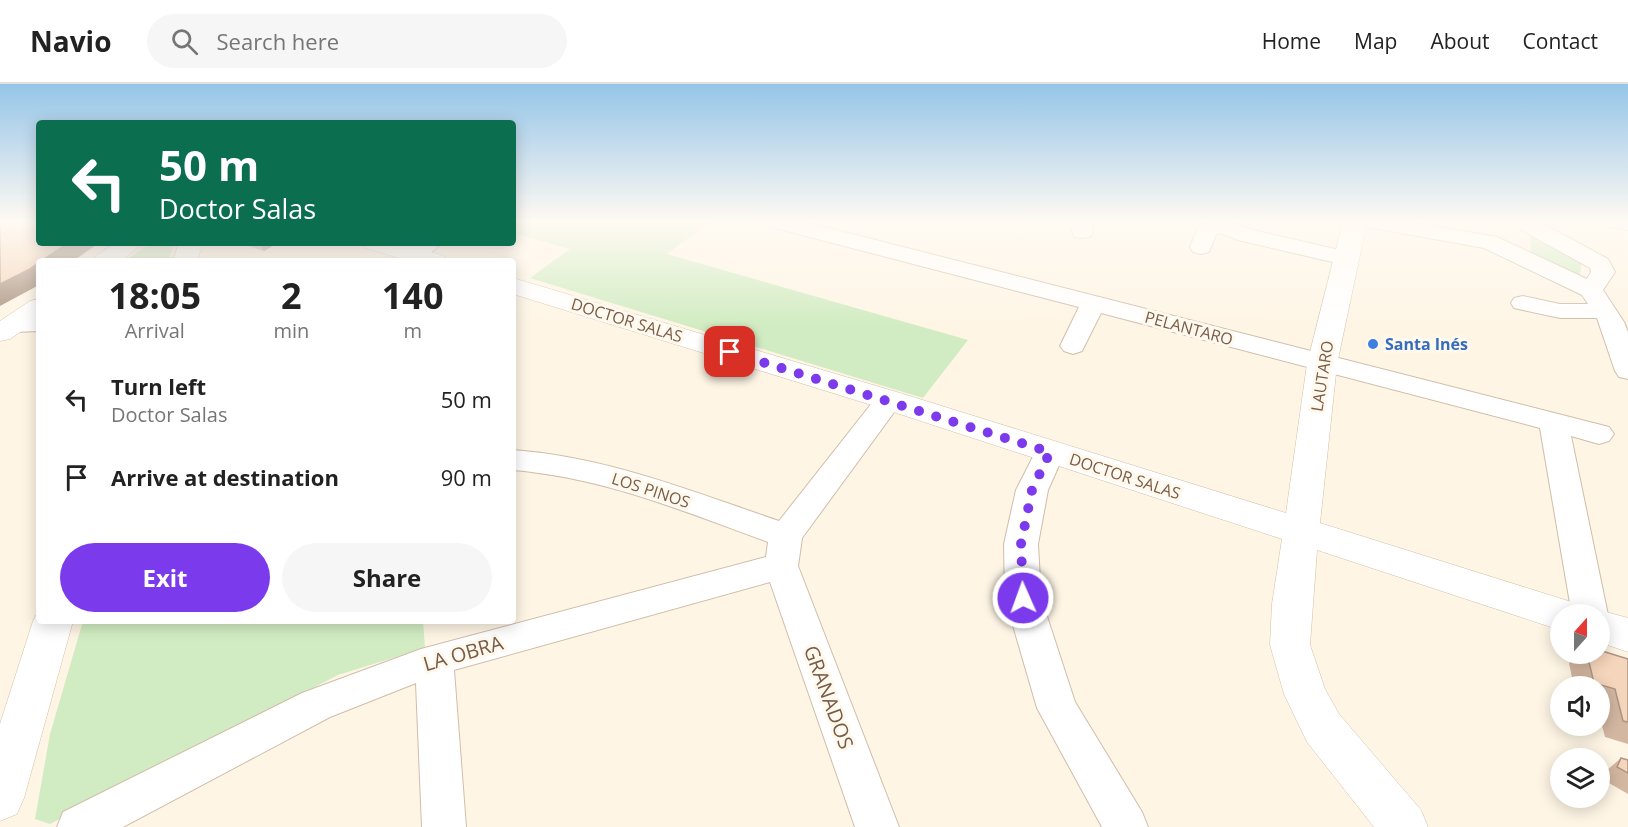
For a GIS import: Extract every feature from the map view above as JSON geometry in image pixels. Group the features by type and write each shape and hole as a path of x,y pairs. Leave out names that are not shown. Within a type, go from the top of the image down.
{"main road":[{"name":"LAUTARO","path":"1345,258 1323,363 1292,604 1290,645 1305,694 1323,728 1404,827"},
{"name":"DOCTOR SALAS","path":"516,287 889,400 1550,611"},
{"path":"18,326 36,310"},
{"path":"0,798 52,624"},
{"path":"1610,629 1628,635"}],"street":[{"name":"PELANTARO","path":"913,257 1599,434"},
{"path":"1339,257 1345,258"},
{"path":"1523,257 1597,300 1612,322 1628,371"},
{"path":"1587,257 1600,264 1603,272 1597,300"},
{"path":"1523,303 1560,311 1597,300"},
{"path":"1073,346 1093,303"},
{"path":"784,551 889,400"},
{"path":"1553,421 1588,604"},
{"path":"1050,452 1032,490 1021,544 1023,598 1058,708 1126,827"},
{"name":"LOS PINOS","path":"516,460 576,468 629,481 784,551"},
{"name":"LA OBRA","path":"79,827 316,705 434,660 784,551"},
{"name":"GRANADOS","path":"784,551 877,827"},
{"path":"434,660 444,827"}],"green space":[{"path":"131,257 169,257 169,258 129,258"},
{"path":"559,257 676,257 968,340 923,398 530,278"},
{"path":"1532,257 1573,257 1582,262 1579,278"},
{"path":"82,624 423,624 425,648 338,675 50,824 35,819 50,734"}],"building":[{"path":"0,257 47,257 36,258 36,264 30,269 0,284"},
{"path":"1610,653 1628,659 1628,722 1623,721 1615,689 1610,688 1610,676 1592,676 1589,664 1610,664"},
{"path":"1621,758 1628,760 1628,773 1617,767"}],"place":[{"name":"Santa Inés","path":"1373,344"}],"route":[{"path":"730,352 1050,452 1032,490 1021,544 1023,598"}]}
